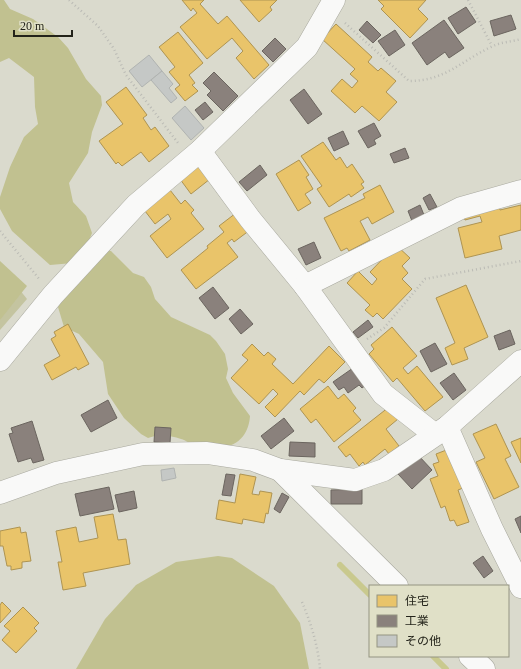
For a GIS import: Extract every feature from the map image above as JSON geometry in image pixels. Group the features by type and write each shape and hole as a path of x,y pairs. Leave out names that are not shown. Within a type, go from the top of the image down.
{"street":[{"path":"0,360 53,296 136,205 195,154 307,48 334,0"},
{"path":"195,154 304,286 350,351 383,394 440,430 521,586"},
{"path":"304,286 461,208 521,191"},
{"path":"0,493 56,473 143,454 207,453 253,460 280,470 355,480 384,470 440,430 521,361"},
{"path":"280,470 396,585"},
{"path":"471,657 484,669"}],"path":[{"path":"68,0 98,26 114,49 126,75 142,98 195,154"},
{"path":"468,0 492,46"},
{"path":"342,21 409,81 426,81 450,71 492,46 521,39"},
{"path":"0,231 53,296"},
{"path":"350,351 384,328 425,278 521,261"},
{"path":"302,602 309,619 319,656 320,669"}],"green space":[{"path":"0,0 4,0 10,9 33,19 58,37 68,48 86,79 101,96 102,105 92,132 88,153 69,183 73,202 86,216 92,233 84,253 73,263 50,265 12,231 0,209 0,197 10,167 24,137 38,124 35,107 34,77 9,58 0,62"},
{"path":"103,250 111,251 133,273 144,277 151,287 155,299 171,317 210,335 216,341 225,354 228,369 226,378 233,393 250,416 248,426 239,441 224,447 205,448 168,436 148,438 141,434 124,418 108,394 103,362 79,334 64,327 58,307 64,290"},
{"path":"0,261 27,286 0,320"},
{"path":"0,265 27,299 0,330"},
{"path":"218,556 232,558 274,586 300,623 309,669 76,669 105,619 136,585 176,562"}],"building: 住宅":[{"path":"182,0 204,0 200,4 218,24 227,16 269,65 254,79 236,58 243,51 232,38 207,59 180,27 197,13 193,8 191,11"},
{"path":"240,0 277,0 270,7 272,10 259,22"},
{"path":"378,0 426,0 418,9 428,19 410,38 381,9 384,6"},
{"path":"336,24 372,57 368,62 378,71 381,68 396,81 386,92 397,102 379,121 362,106 355,113 331,91 342,79 352,88 358,81 350,74 355,69 322,39"},
{"path":"178,32 203,63 189,75 195,83 192,85 198,91 185,101 175,89 180,85 169,72 175,67 159,47"},
{"path":"126,87 147,115 143,118 151,130 155,127 169,146 149,162 141,152 122,166 118,162 116,164 99,141 123,124 106,102"},
{"path":"323,142 336,160 340,157 347,168 352,164 364,182 361,184 364,188 351,197 349,194 329,207 317,189 322,186 301,156"},
{"path":"196,160 210,179 191,194 177,175"},
{"path":"299,160 309,175 306,177 313,189 305,194 311,203 298,211 276,174"},
{"path":"380,185 394,212 372,224 368,217 360,221 370,240 349,251 347,248 341,251 324,218 365,198 363,194"},
{"path":"170,190 181,204 185,200 194,210 191,213 204,229 167,258 150,236 171,219 168,214 155,224 145,211"},
{"path":"521,205 521,230 499,236 502,249 465,258 458,228 482,222 480,216 465,220 463,215 499,206 500,210"},
{"path":"236,213 250,230 234,242 232,239 227,243 238,257 196,289 181,270 208,248 207,246 224,232 219,226"},
{"path":"396,245 410,258 402,266 408,273 402,279 412,289 383,319 377,313 373,317 365,310 370,305 347,283 358,271 372,285 377,279 370,272"},
{"path":"466,285 488,337 464,348 468,359 452,365 445,348 455,343 436,298"},
{"path":"68,324 89,364 78,370 76,367 52,380 44,365 60,356 51,339 56,336 54,332"},
{"path":"392,327 417,356 403,368 408,374 417,366 443,397 425,411 397,378 393,382 369,354 374,349 371,345"},
{"path":"252,344 264,356 268,352 276,359 272,364 293,384 329,346 345,362 324,383 319,379 304,395 300,391 275,417 265,407 278,394 273,389 259,404 231,378 248,360 242,355"},
{"path":"328,386 338,399 344,394 356,408 353,411 361,420 334,442 316,419 311,423 300,409"},
{"path":"389,407 398,419 386,429 399,446 389,454 385,449 365,465 363,462 359,466 350,454 346,457 338,447"},
{"path":"496,424 511,456 505,459 519,487 494,499 476,462 485,458 473,434"},
{"path":"521,438 521,463 511,442"},
{"path":"449,449 463,488 458,490 469,522 457,526 454,520 450,521 445,506 441,508 430,479 438,476 433,464 439,462 436,454"},
{"path":"240,474 256,477 252,494 259,495 260,491 272,493 268,514 266,513 264,523 243,519 242,524 216,519 219,500 235,503"},
{"path":"113,514 118,540 126,539 130,564 83,573 86,586 63,590 58,562 62,562 56,531 76,527 79,542 98,538 94,517"},
{"path":"20,527 21,533 26,532 31,561 22,562 22,568 11,570 11,566 7,566 3,546 0,546 0,531"},
{"path":"2,602 11,611 0,623 0,605"},
{"path":"23,607 39,623 34,628 37,631 16,653 2,640 10,631 4,626"}],"building: 工業":[{"path":"466,7 476,22 458,34 448,18"},
{"path":"511,15 516,29 494,36 490,21"},
{"path":"444,20 464,48 449,58 445,52 427,65 412,43"},
{"path":"367,21 381,35 373,43 359,30"},
{"path":"395,30 405,45 389,56 378,41"},
{"path":"275,38 286,49 273,62 262,51"},
{"path":"214,72 238,96 223,111 207,95 211,91 203,83"},
{"path":"304,89 322,114 308,124 290,100"},
{"path":"205,102 213,112 203,120 195,110"},
{"path":"374,123 381,136 374,140 376,144 368,148 358,131"},
{"path":"343,131 349,144 334,151 328,138"},
{"path":"405,148 409,158 394,163 390,154"},
{"path":"260,165 267,175 247,191 239,182"},
{"path":"430,194 437,207 429,210 423,198"},
{"path":"420,205 424,215 412,221 408,211"},
{"path":"314,242 321,258 306,265 298,249"},
{"path":"213,287 229,308 215,319 199,298"},
{"path":"240,309 253,324 241,334 229,319"},
{"path":"368,320 373,327 358,338 353,332"},
{"path":"510,330 515,344 499,350 494,336"},
{"path":"435,343 447,364 431,372 420,351"},
{"path":"353,368 366,385 362,388 359,385 348,393 344,387 339,390 333,382"},
{"path":"454,373 466,390 453,400 440,383"},
{"path":"108,400 117,418 91,432 81,415"},
{"path":"284,418 294,431 271,449 261,436"},
{"path":"32,421 44,460 33,463 31,458 18,462 9,434 13,433 11,428"},
{"path":"155,427 171,428 170,443 154,442"},
{"path":"290,442 315,443 315,457 289,456"},
{"path":"418,455 432,470 412,489 398,474"},
{"path":"226,474 235,475 231,496 222,495"},
{"path":"109,487 114,509 80,516 75,494"},
{"path":"362,489 362,504 331,504 331,490"},
{"path":"134,491 137,508 119,512 115,495"},
{"path":"282,493 289,497 280,513 274,509"},
{"path":"521,516 521,533 515,519"},
{"path":"483,556 493,571 484,578 473,563"}],"building: その他":[{"path":"149,55 162,71 142,87 129,71"},
{"path":"162,71 173,84 169,88 177,98 171,103 151,80"},
{"path":"185,106 204,128 191,140 172,118"},
{"path":"174,468 176,478 162,481 161,470"}],"waterway":[{"path":"340,565 369,594"},
{"path":"434,657 446,669"}]}
